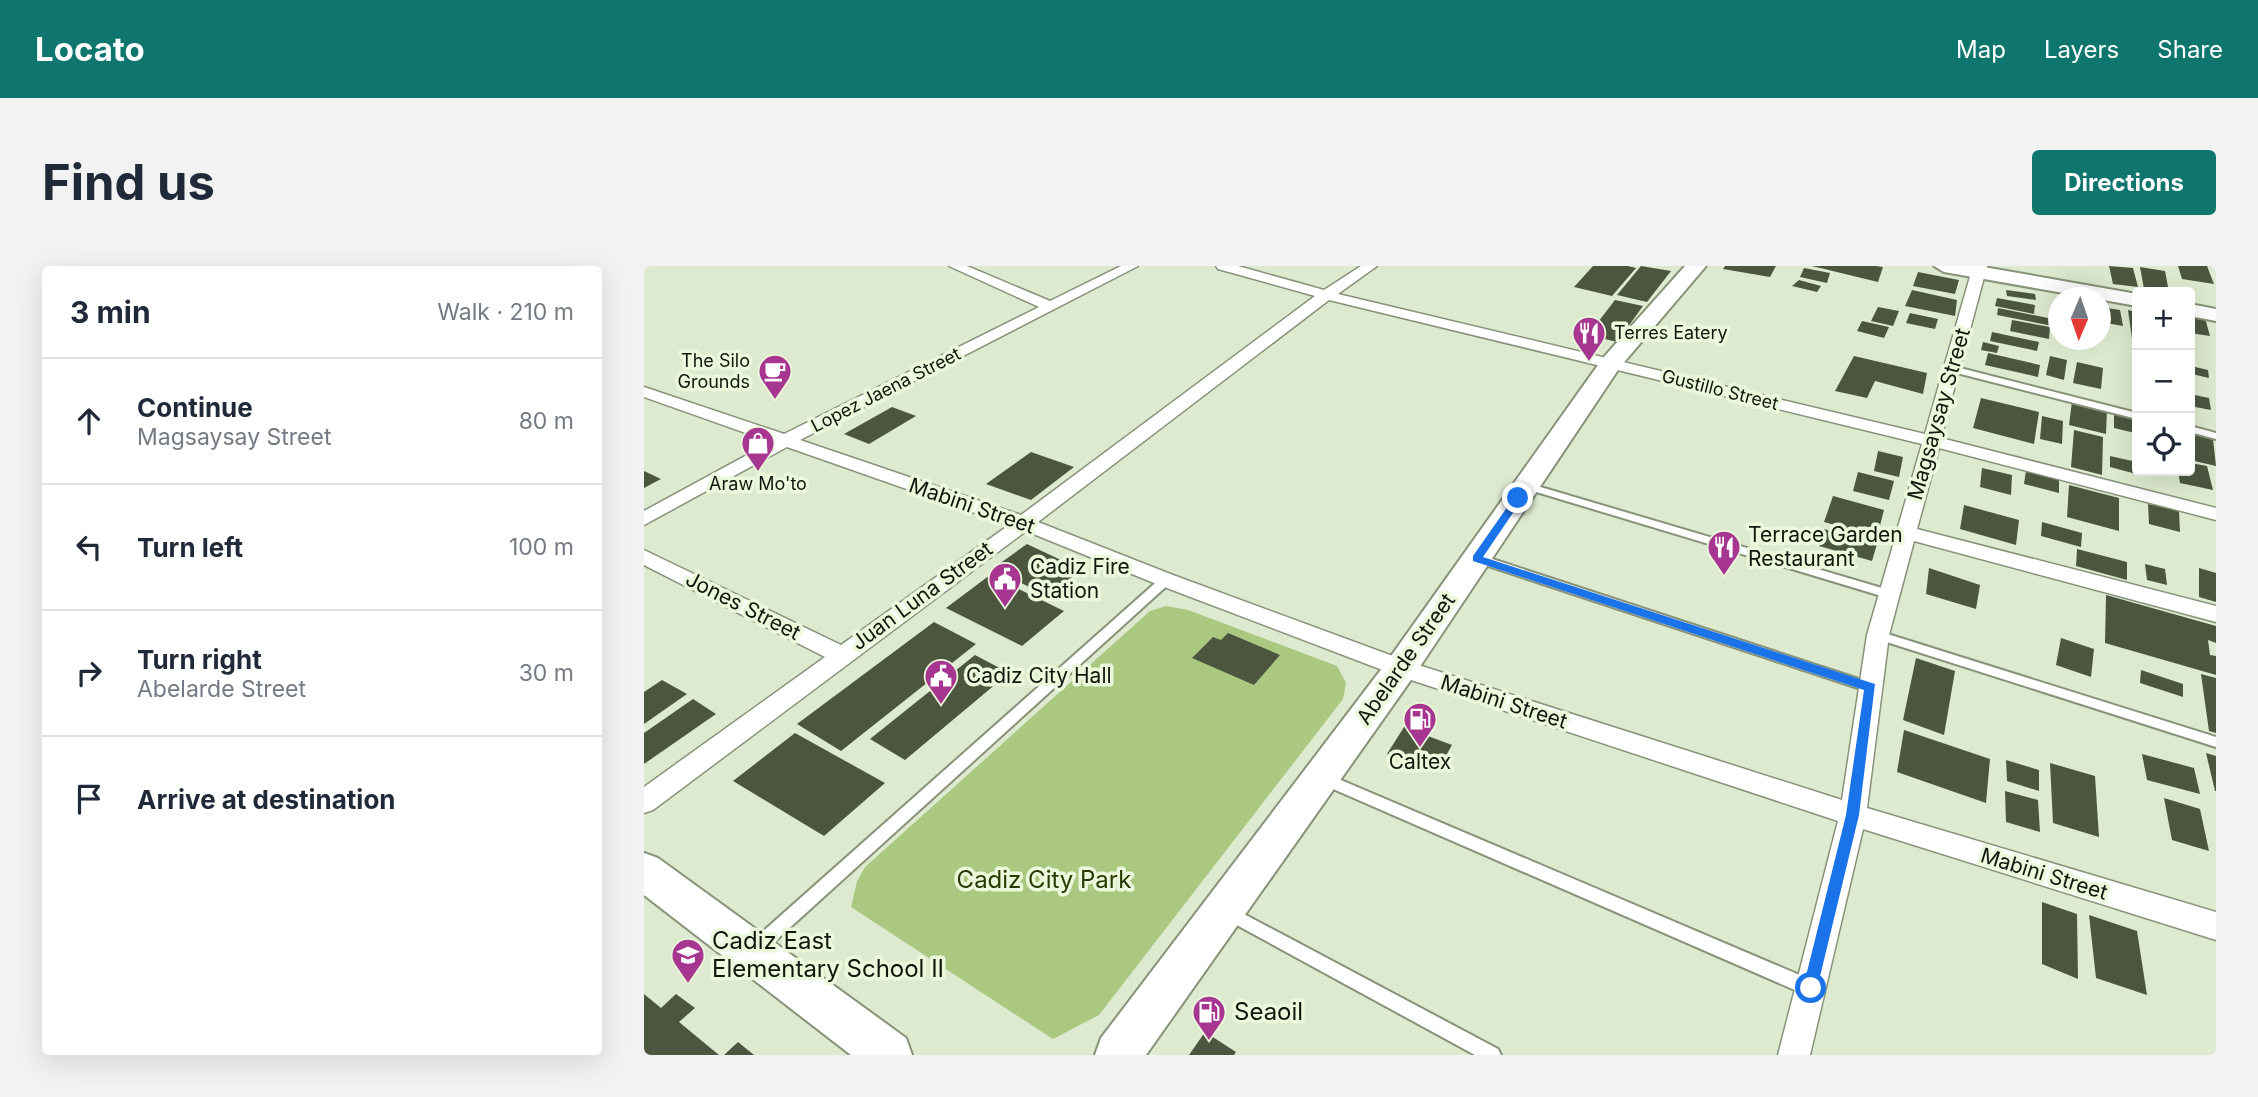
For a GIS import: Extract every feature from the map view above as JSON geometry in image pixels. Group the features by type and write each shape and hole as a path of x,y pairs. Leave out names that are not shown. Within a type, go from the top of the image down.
{"street":[{"path":"956,266 1051,307"},
{"name":"Lopez Jaena Street","path":"644,519 785,441 1131,266"},
{"name":"Gustillo Street","path":"1223,266 1326,295 1933,441 2216,514"},
{"name":"Juan Luna Street","path":"644,802 1024,523 1326,295 1370,266"},
{"name":"Abelarde Street","path":"1118,1055 1401,668 1611,363 1696,266"},
{"path":"1944,266 1980,269 2132,299"},
{"name":"Magsaysay Street","path":"1794,1055 1853,815 1878,635 1904,532 1933,441 1980,269"},
{"path":"2195,311 2216,315"},
{"name":"Mabini Street","path":"644,392 1024,523 1166,580 1401,668 1853,815 2216,926"},
{"path":"1904,532 2216,614"},
{"name":"Jones Street","path":"644,557 841,655"},
{"path":"644,871 889,1055"}],"lane":[{"path":"1952,369 2132,415"},
{"path":"2195,430 2216,436"},
{"path":"1527,486 1888,594"},
{"path":"1477,558 1870,687"},
{"path":"752,951 1166,580"},
{"path":"1878,635 2216,742"},
{"path":"1321,778 1811,988"},
{"path":"1224,910 1492,1055"}],"green space":[{"name":"Cadiz City Park","path":"1166,606 1188,610 1337,666 1346,683 1343,699 1099,1015 1053,1039 851,907 857,881 865,867 1150,611"}],"building":[{"path":"1593,266 1636,268 1612,296 1574,287"},
{"path":"1641,266 1671,271 1647,302 1617,295"},
{"path":"1725,266 1776,266 1770,277 1723,269"},
{"path":"1812,266 1876,266 1883,267 1878,282"},
{"path":"2109,266 2133,268 2138,287 2113,284"},
{"path":"2178,266 2207,266 2214,284 2182,279"},
{"path":"2140,267 2165,271 2168,287 2144,287"},
{"path":"1804,268 1830,273 1827,283 1800,277"},
{"path":"1918,272 1959,280 1955,294 1913,286"},
{"path":"1799,280 1821,286 1817,292 1792,286"},
{"path":"1912,290 1957,300 1955,316 1905,306"},
{"path":"2006,290 2035,294 2036,300 2007,296"},
{"path":"1997,298 2035,305 2034,314 1995,306"},
{"path":"1615,300 1643,306 1617,342 1588,335"},
{"path":"1878,307 1899,311 1893,326 1871,321"},
{"path":"1998,308 2048,318 2048,325 1997,315"},
{"path":"2111,309 2120,310 2123,326 2111,324"},
{"path":"2128,310 2132,311 2132,339"},
{"path":"1910,313 1938,319 1935,329 1906,323"},
{"path":"2195,316 2205,318 2210,336 2195,334"},
{"path":"2012,320 2048,327 2048,339 2010,331"},
{"path":"1862,321 1889,327 1884,338 1857,331"},
{"path":"1992,332 2039,342 2037,351 1990,341"},
{"path":"1983,342 1999,346 1997,353 1981,350"},
{"path":"1988,353 2040,365 2038,377 1985,365"},
{"path":"1854,356 1927,373 1923,394 1875,381 1867,398 1835,391"},
{"path":"2050,356 2067,360 2064,380 2046,375"},
{"path":"2077,362 2103,368 2101,389 2073,383"},
{"path":"2195,367 2208,370 2209,378 2195,375"},
{"path":"2195,395 2209,398 2211,410 2195,407"},
{"path":"1981,398 2039,412 2034,444 1973,428"},
{"path":"2072,401 2107,410 2106,434 2069,425"},
{"path":"892,407 916,416 869,444 844,434"},
{"path":"2114,414 2132,418 2132,432 2114,428"},
{"path":"2042,416 2063,421 2062,444 2040,439"},
{"path":"2074,430 2103,437 2102,475 2071,467"},
{"path":"2195,435 2213,439 2216,466 2195,461"},
{"path":"1878,451 1903,457 1899,477 1874,471"},
{"path":"1031,452 1074,467 1031,500 986,484"},
{"path":"2110,456 2132,461 2132,473 2110,467"},
{"path":"2195,464 2207,466 2213,490 2180,483 2179,476 2195,476"},
{"path":"1982,468 2012,475 2011,495 1980,487"},
{"path":"2026,470 2059,478 2059,493 2024,484"},
{"path":"644,471 661,479 644,488"},
{"path":"1858,472 1894,481 1889,500 1853,491"},
{"path":"2069,485 2119,498 2119,531 2067,517"},
{"path":"1833,496 1884,510 1877,537 1824,522"},
{"path":"2148,504 2179,511 2180,532 2149,524"},
{"path":"1964,505 2019,520 2016,545 1960,529"},
{"path":"2042,522 2082,533 2081,547 2041,536"},
{"path":"1824,529 1877,544 1872,561 1819,546"},
{"path":"1027,544 1082,570 1048,596 992,569"},
{"path":"2077,549 2127,562 2127,580 2076,566"},
{"path":"2145,564 2165,569 2167,585 2147,580"},
{"path":"1929,568 1980,585 1976,609 1926,594"},
{"path":"2199,568 2216,573 2216,602 2199,597"},
{"name":"Cadiz Fire Station","path":"990,575 1064,611 1022,646 946,608"},
{"path":"2106,595 2216,626 2216,643 2208,640 2210,655 2216,656 2216,675 2105,643"},
{"path":"934,622 976,644 841,751 797,724"},
{"path":"1228,633 1280,655 1254,685 1192,658 1213,637 1221,640"},
{"path":"2061,638 2094,649 2091,677 2056,665"},
{"name":"Cadiz City Hall","path":"975,655 1009,673 905,760 870,739"},
{"path":"1916,658 1955,671 1944,735 1903,720"},
{"path":"2141,670 2183,684 2183,697 2140,683"},
{"path":"2201,674 2216,678 2216,733 2209,731"},
{"path":"662,680 687,694 644,724 644,692"},
{"path":"693,699 716,714 644,764 644,733"},
{"name":"Caltex","path":"1404,727 1452,745 1437,772 1387,754"},
{"path":"1904,730 1990,759 1986,803 1897,772"},
{"path":"795,733 885,783 824,836 733,781"},
{"path":"2206,753 2216,756 2216,791 2215,791"},
{"path":"2142,754 2194,768 2200,794 2147,780"},
{"path":"2006,760 2039,770 2039,791 2007,781"},
{"path":"2050,763 2095,776 2099,837 2053,823"},
{"path":"2005,791 2038,800 2040,832 2006,822"},
{"path":"2164,798 2200,809 2209,851 2172,840"},
{"path":"2042,902 2077,914 2078,979 2042,964"},
{"path":"2089,915 2137,931 2147,995 2096,978"},
{"path":"644,994 661,1008 676,994 695,1008 679,1022 719,1055 644,1055"},
{"name":"Seaoil","path":"1205,1032 1236,1052 1234,1055 1189,1055"},
{"path":"738,1042 754,1055 724,1055"}],"place":[{"name":"Terres Eatery","path":"1589,363"},
{"name":"The Silo Grounds","path":"775,401"},
{"name":"Araw Mo'to","path":"758,473"},
{"name":"Terrace Garden Restaurant","path":"1724,577"},
{"name":"Cadiz Fire Station","path":"1005,609"},
{"name":"Cadiz City Hall","path":"941,706"},
{"name":"Caltex","path":"1420,749"},
{"name":"Cadiz East Elementary School II","path":"688,985"},
{"name":"Seaoil","path":"1209,1042"}],"route":[{"path":"1518,498 1477,558 1870,687 1853,815 1811,988"}]}
